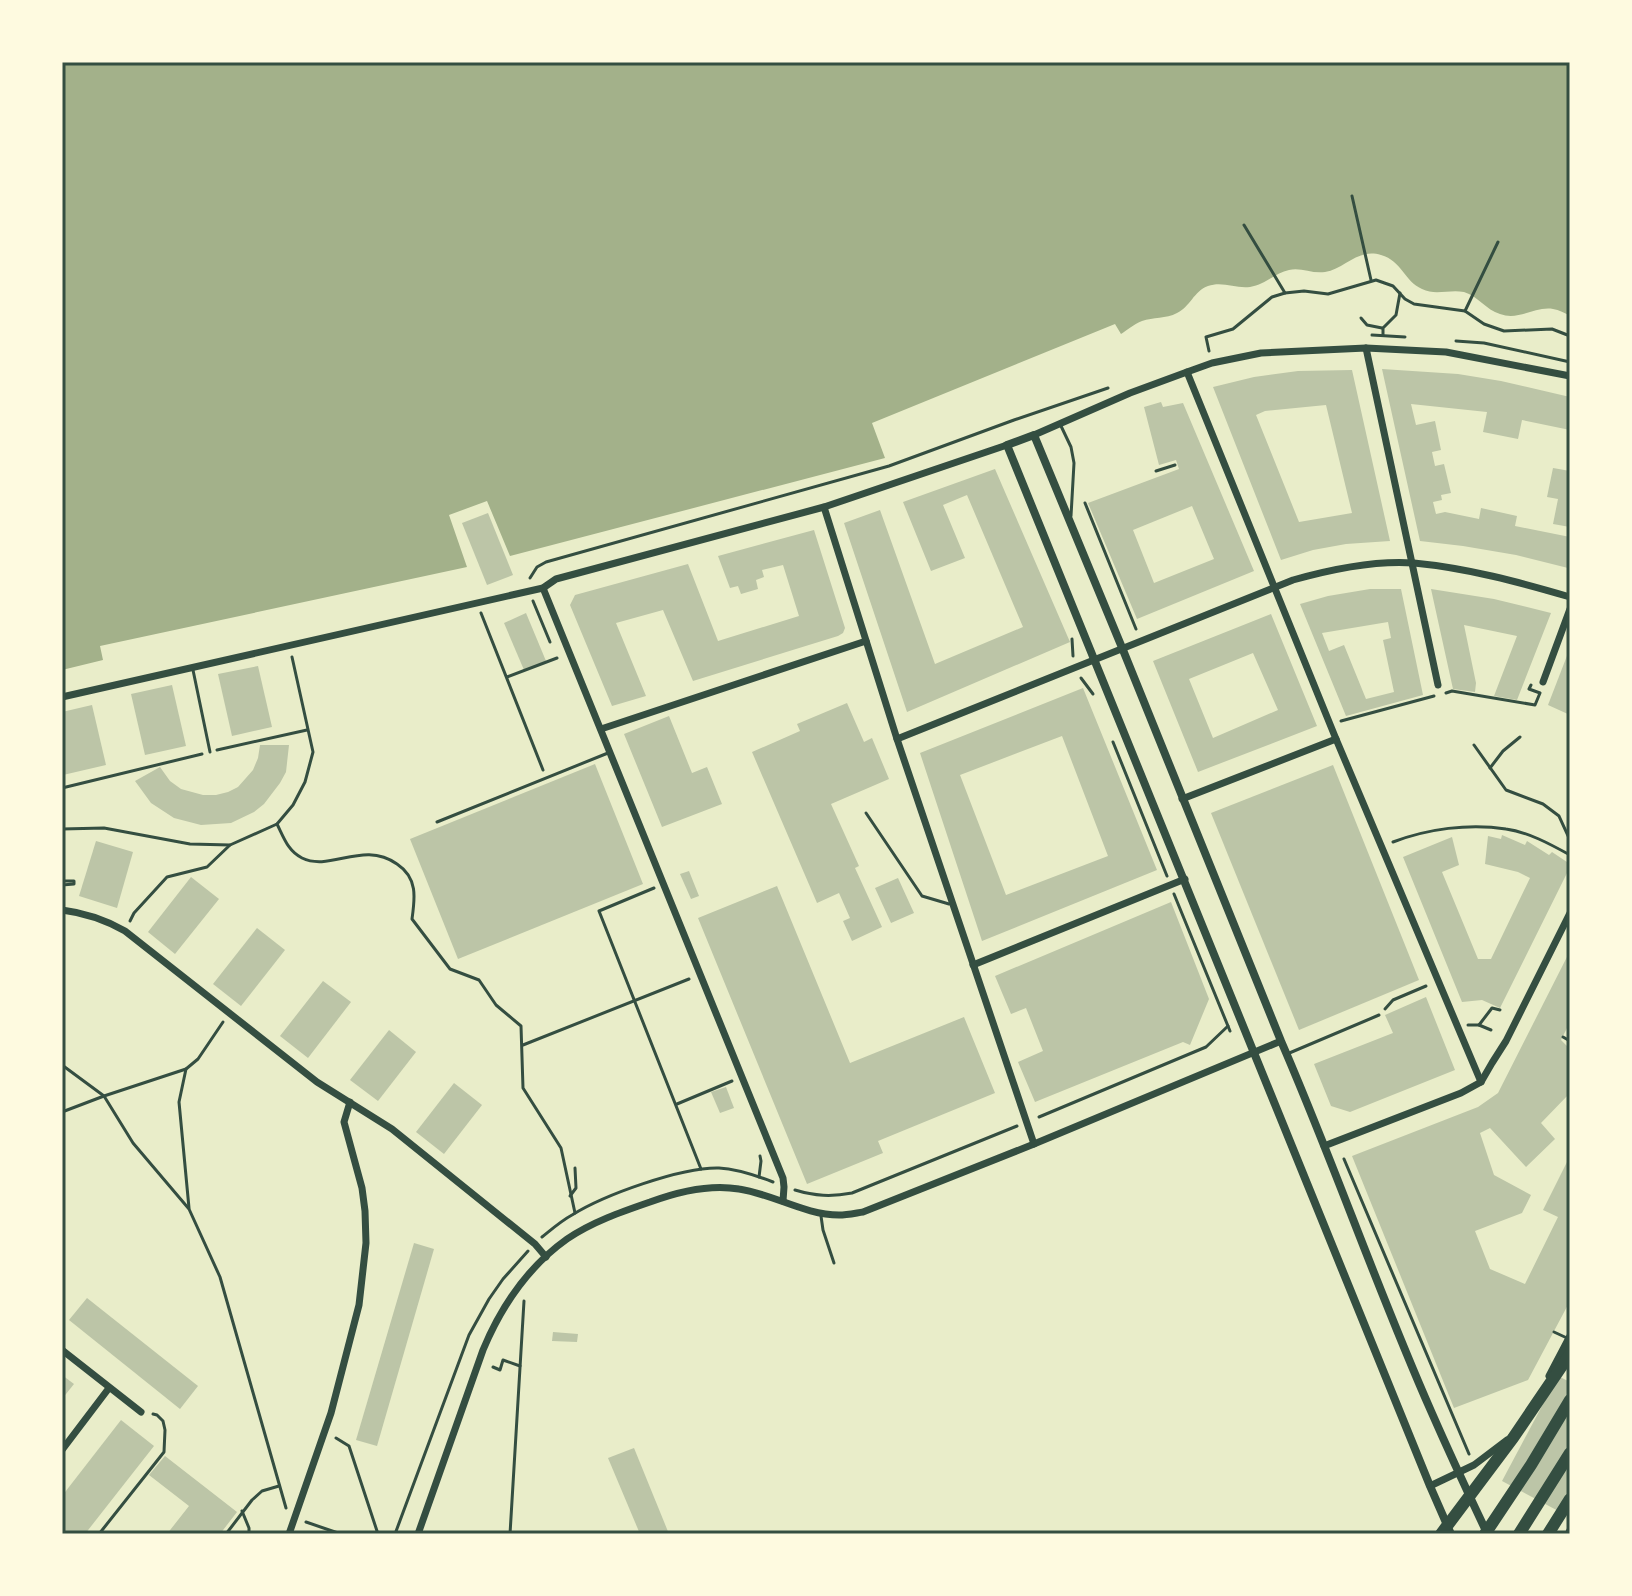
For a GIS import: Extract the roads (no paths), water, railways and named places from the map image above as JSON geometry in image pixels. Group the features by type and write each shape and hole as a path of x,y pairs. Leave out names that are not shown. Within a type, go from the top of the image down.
{"highway":[{"path":"1441,1534 1513,1438 1570,1354"},
{"path":"1486,1534 1570,1400"},
{"path":"1519,1534 1570,1453"},
{"path":"1548,1534 1570,1499"}],"street":[{"path":"1366,348 1439,690"},
{"path":"62,697 543,588 556,579 824,507 1034,435 1130,393 1212,363 1261,353 1366,348 1446,352 1570,376"},
{"path":"1187,372 1336,739 1481,1082"},
{"path":"1034,435 1307,1100 1430,1409 1486,1534"},
{"path":"1007,445 1451,1534"},
{"path":"824,507 897,739 1034,1144"},
{"path":"897,739 1325,571 1412,563 1495,576 1570,597"},
{"path":"543,588 783,1178 783,1201"},
{"path":"1543,682 1570,609"},
{"path":"601,729 866,641"},
{"path":"1182,799 1336,739"},
{"path":"973,965 1185,879"},
{"path":"62,910 82,912 125,931 317,1082 392,1129 535,1244 546,1257"},
{"path":"1324,1146 1461,1093 1481,1082 1506,1041 1570,913"},
{"path":"418,1534 492,1329 515,1292 546,1257 589,1226 613,1214 663,1197 702,1189 738,1189 821,1213 838,1215 863,1212 1281,1041"},
{"path":"289,1534 331,1413 359,1305 366,1243 365,1211 344,1122 350,1102"},
{"path":"1430,1486 1474,1465 1513,1435 1570,1338"},
{"path":"62,1350 141,1412"},
{"path":"62,1450 109,1388"}],"lane":[{"path":"1060,424 1071,447 1074,463 1071,524"},
{"path":"192,666 210,752"},
{"path":"437,822 610,752"},
{"path":"866,813 922,896 953,905"},
{"path":"1286,1054 1379,1015"},
{"path":"821,1213 834,1263"},
{"path":"1554,1332 1570,1338"}]}
